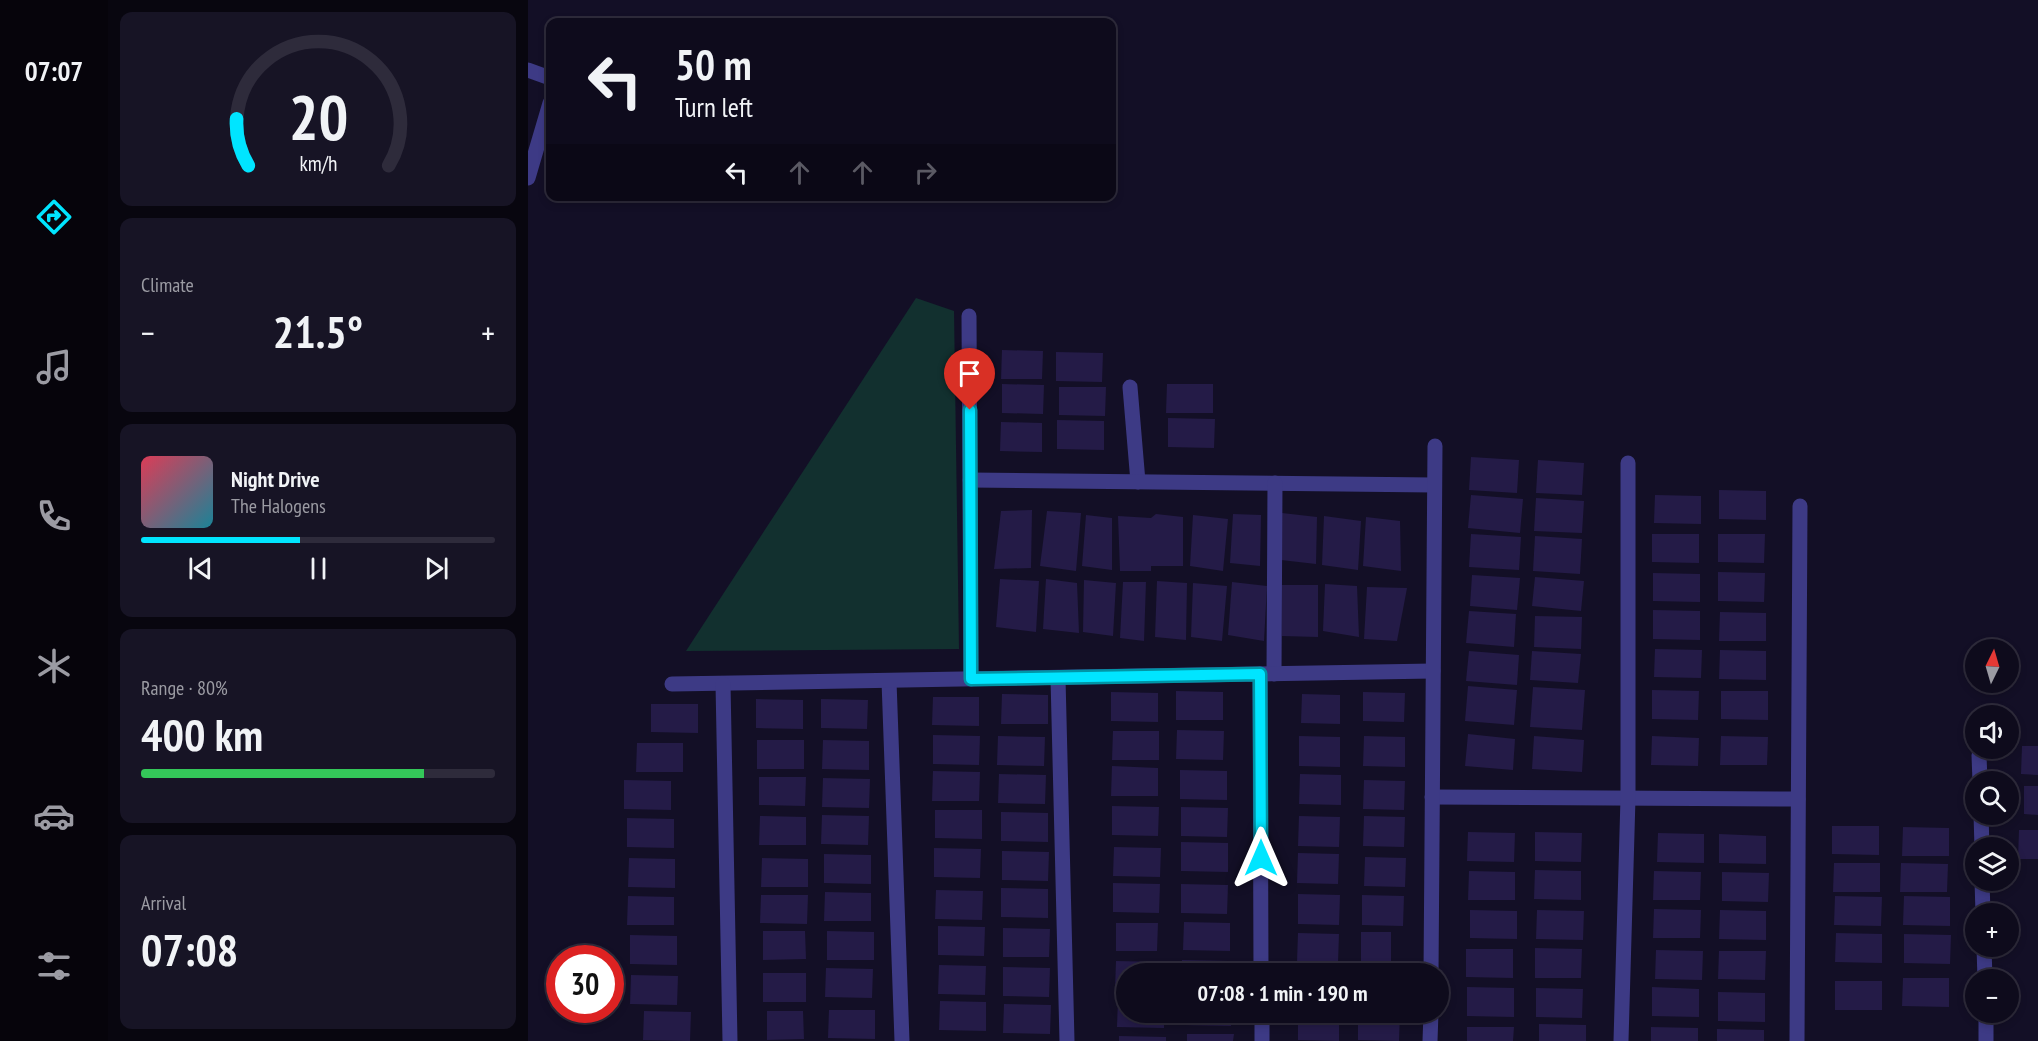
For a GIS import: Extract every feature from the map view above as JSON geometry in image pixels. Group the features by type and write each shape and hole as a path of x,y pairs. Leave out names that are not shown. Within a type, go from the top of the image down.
{"street":[{"path":"528,70 546,77"},
{"path":"528,178 546,117"},
{"path":"969,316 971,679"},
{"path":"1130,387 1138,482"},
{"path":"1431,963 1435,446"},
{"path":"1621,1041 1628,798 1628,464"},
{"path":"970,480 1434,485"},
{"path":"1261,963 1267,674 1275,483"},
{"path":"1797,1041 1800,506"},
{"path":"672,684 1433,671"},
{"path":"1058,678 1066,1041"},
{"path":"889,681 902,1041"},
{"path":"723,684 730,1041"},
{"path":"1432,797 1798,800"},
{"path":"1262,1023 1262,1041"},
{"path":"1430,1041 1431,1023"},
{"path":"1986,1023 1986,1041"}],"green space":[{"path":"916,298 954,311 959,649 686,651"}],"building":[{"path":"1002,350 1043,351 1042,379 1001,379"},
{"path":"1056,352 1103,353 1102,382 1056,381"},
{"path":"1002,384 1044,385 1043,414 1002,413"},
{"path":"1167,384 1213,384 1213,413 1166,413"},
{"path":"1059,387 1106,387 1105,416 1059,415"},
{"path":"1168,418 1215,419 1214,448 1168,447"},
{"path":"1057,420 1104,421 1104,450 1057,449"},
{"path":"1001,422 1042,423 1042,452 1000,451"},
{"path":"1471,457 1519,460 1517,493 1469,490"},
{"path":"1538,460 1584,463 1582,495 1536,493"},
{"path":"1719,490 1766,491 1766,520 1719,519"},
{"path":"1471,495 1523,499 1520,533 1468,528"},
{"path":"1655,495 1701,496 1701,524 1654,523"},
{"path":"1536,498 1584,501 1582,533 1534,531"},
{"path":"1032,510 1031,568 994,569 1001,511"},
{"path":"1047,511 1081,513 1076,571 1040,566"},
{"path":"1282,513 1317,517 1316,564 1281,560"},
{"path":"1156,514 1183,517 1183,566 1151,566 1151,571 1120,571 1118,516 1151,518"},
{"path":"1233,514 1261,515 1260,566 1230,563"},
{"path":"1086,515 1112,518 1112,570 1082,566"},
{"path":"1193,515 1228,519 1223,571 1190,566"},
{"path":"1324,516 1361,521 1358,570 1322,565"},
{"path":"1366,517 1400,521 1401,571 1363,566"},
{"path":"1471,534 1521,537 1519,570 1469,567"},
{"path":"1652,534 1699,534 1699,563 1652,562"},
{"path":"1718,534 1765,534 1764,563 1718,562"},
{"path":"1535,536 1582,539 1580,574 1533,571"},
{"path":"1718,572 1765,573 1764,602 1718,601"},
{"path":"1653,573 1700,574 1700,602 1653,601"},
{"path":"1472,575 1520,578 1517,610 1470,606"},
{"path":"1535,577 1584,581 1581,611 1532,606"},
{"path":"1000,579 1039,581 1036,632 996,627"},
{"path":"1046,579 1077,583 1079,633 1043,629"},
{"path":"1084,580 1116,583 1113,636 1083,632"},
{"path":"1157,581 1187,583 1186,640 1155,637"},
{"path":"1123,582 1146,582 1144,641 1120,638"},
{"path":"1232,582 1267,586 1264,641 1228,635"},
{"path":"1193,583 1227,586 1222,641 1191,637"},
{"path":"1325,584 1357,586 1359,637 1323,631"},
{"path":"1282,585 1318,585 1318,637 1282,636"},
{"path":"1367,587 1407,588 1397,641 1364,639"},
{"path":"1653,610 1700,611 1700,640 1653,639"},
{"path":"1469,611 1516,614 1514,647 1466,643"},
{"path":"1720,612 1766,613 1766,641 1719,641"},
{"path":"1535,616 1582,617 1581,649 1534,647"},
{"path":"1655,649 1702,650 1701,678 1654,677"},
{"path":"1720,650 1766,651 1766,680 1719,679"},
{"path":"1469,651 1519,655 1517,685 1466,681"},
{"path":"1532,651 1581,654 1578,683 1530,680"},
{"path":"1468,686 1517,690 1514,725 1465,721"},
{"path":"1533,687 1585,690 1582,730 1530,727"},
{"path":"1652,690 1699,691 1698,720 1652,719"},
{"path":"1176,691 1223,692 1223,720 1176,720"},
{"path":"1721,691 1768,691 1768,720 1721,719"},
{"path":"1111,692 1158,693 1158,722 1111,721"},
{"path":"1363,692 1405,693 1404,722 1363,721"},
{"path":"1002,694 1048,695 1048,724 1001,724"},
{"path":"1302,694 1340,695 1340,724 1301,723"},
{"path":"933,697 979,697 979,726 932,725"},
{"path":"756,699 803,700 803,729 756,728"},
{"path":"821,699 868,700 867,729 821,728"},
{"path":"651,704 698,704 698,733 651,732"},
{"path":"1177,730 1224,731 1223,760 1176,759"},
{"path":"1113,731 1159,731 1159,760 1112,760"},
{"path":"1468,734 1515,739 1513,770 1465,766"},
{"path":"933,735 980,736 979,765 933,764"},
{"path":"998,736 1045,737 1044,766 997,765"},
{"path":"1299,736 1340,737 1340,767 1299,766"},
{"path":"1364,736 1405,737 1405,767 1363,766"},
{"path":"1534,736 1584,740 1582,772 1532,769"},
{"path":"1652,736 1699,738 1698,766 1651,765"},
{"path":"1721,736 1768,737 1767,765 1720,765"},
{"path":"757,740 804,740 804,769 757,769"},
{"path":"823,740 869,741 869,770 822,769"},
{"path":"637,743 683,743 683,772 636,772"},
{"path":"2022,746 2038,746 2038,775 2021,774"},
{"path":"1112,766 1158,768 1158,796 1111,796"},
{"path":"1180,770 1227,771 1227,800 1180,799"},
{"path":"933,771 980,772 979,801 932,801"},
{"path":"999,774 1046,775 1045,804 998,803"},
{"path":"1300,774 1341,775 1341,805 1299,804"},
{"path":"759,777 806,777 805,806 759,805"},
{"path":"823,778 870,779 869,808 822,807"},
{"path":"624,780 671,781 671,810 624,809"},
{"path":"1364,780 1405,781 1404,810 1363,809"},
{"path":"2024,786 2038,786 2038,815 2024,814"},
{"path":"1112,806 1159,807 1158,836 1112,835"},
{"path":"1181,807 1228,808 1227,837 1181,836"},
{"path":"935,810 982,810 982,839 935,838"},
{"path":"1001,812 1048,813 1048,842 1001,841"},
{"path":"822,815 869,816 868,845 821,844"},
{"path":"760,816 806,817 806,845 759,845"},
{"path":"1299,816 1340,817 1339,847 1298,846"},
{"path":"1364,816 1405,817 1404,847 1363,846"},
{"path":"627,818 674,819 674,848 627,847"},
{"path":"1832,826 1879,826 1879,855 1832,854"},
{"path":"1903,827 1949,828 1949,856 1902,856"},
{"path":"2019,830 2038,830 2038,859 2019,859"},
{"path":"1468,832 1515,833 1514,862 1467,861"},
{"path":"1535,832 1582,833 1581,862 1535,861"},
{"path":"1658,833 1704,834 1704,863 1657,862"},
{"path":"1719,834 1766,836 1766,864 1719,863"},
{"path":"1181,842 1228,843 1228,872 1181,871"},
{"path":"1114,847 1161,848 1160,877 1113,876"},
{"path":"934,848 981,849 980,878 934,877"},
{"path":"1002,851 1049,852 1048,881 1002,880"},
{"path":"1298,853 1339,854 1338,884 1297,883"},
{"path":"824,854 871,855 871,884 824,883"},
{"path":"1365,857 1406,858 1405,887 1364,886"},
{"path":"629,858 675,859 675,888 628,887"},
{"path":"762,858 808,859 808,887 761,887"},
{"path":"1834,863 1880,863 1880,892 1833,892"},
{"path":"1901,863 1948,864 1947,892 1900,892"},
{"path":"1535,870 1581,871 1581,900 1534,899"},
{"path":"1469,871 1515,872 1515,900 1468,900"},
{"path":"1654,871 1701,872 1700,900 1653,900"},
{"path":"1722,872 1769,873 1768,902 1722,901"},
{"path":"1113,883 1160,884 1159,913 1113,912"},
{"path":"1181,884 1228,885 1227,914 1181,913"},
{"path":"1001,888 1048,889 1048,918 1001,917"},
{"path":"936,890 983,891 982,920 935,919"},
{"path":"825,892 871,893 871,921 824,921"},
{"path":"1298,894 1340,895 1339,925 1298,924"},
{"path":"761,895 808,895 807,924 760,923"},
{"path":"1362,895 1404,896 1403,926 1362,925"},
{"path":"628,896 674,897 674,925 627,925"},
{"path":"1835,896 1882,897 1881,926 1834,925"},
{"path":"1904,896 1950,897 1950,926 1903,925"},
{"path":"1654,909 1701,910 1700,938 1653,938"},
{"path":"1470,910 1517,911 1517,939 1470,938"},
{"path":"1537,910 1584,911 1583,940 1536,939"},
{"path":"1720,910 1766,911 1766,940 1719,939"},
{"path":"1184,922 1230,923 1230,951 1183,950"},
{"path":"1116,923 1158,923 1157,951 1116,951"},
{"path":"938,926 985,927 984,956 938,955"},
{"path":"1003,928 1050,929 1049,957 1003,957"},
{"path":"763,931 805,931 806,959 763,960"},
{"path":"827,931 874,932 874,960 827,960"},
{"path":"1361,932 1391,932 1391,962 1361,961"},
{"path":"1298,933 1339,934 1338,963 1297,962"},
{"path":"1836,933 1882,934 1882,963 1835,962"},
{"path":"1904,934 1951,935 1950,964 1904,963"},
{"path":"630,935 677,936 677,965 630,964"},
{"path":"1535,948 1582,949 1581,978 1535,978"},
{"path":"1466,949 1513,949 1513,978 1466,977"},
{"path":"1656,950 1703,951 1702,980 1655,979"},
{"path":"1719,951 1766,951 1765,980 1718,979"},
{"path":"1182,960 1229,961 1229,963 1182,963"},
{"path":"1116,961 1162,962 1116,963 1115,990"},
{"path":"939,965 986,966 985,995 938,994"},
{"path":"1003,967 1050,968 1049,997 1003,996"},
{"path":"826,968 873,969 872,998 825,997"},
{"path":"763,973 806,973 806,1002 763,1002"},
{"path":"631,975 678,976 677,1005 630,1004"},
{"path":"1903,978 1949,978 1949,1007 1902,1006"},
{"path":"1835,981 1882,981 1882,1010 1835,1010"},
{"path":"1467,987 1514,988 1514,1017 1467,1016"},
{"path":"1652,987 1699,989 1699,1017 1652,1016"},
{"path":"1536,988 1583,989 1582,1018 1536,1017"},
{"path":"1718,992 1765,993 1765,1022 1718,1021"},
{"path":"940,1001 986,1002 986,1031 939,1030"},
{"path":"1004,1004 1051,1005 1050,1034 1003,1033"},
{"path":"829,1010 875,1010 875,1039 828,1038"},
{"path":"644,1011 691,1012 690,1041 643,1040"},
{"path":"767,1011 803,1011 804,1039 767,1040"},
{"path":"1117,1023 1164,1023 1164,1028 1117,1027"},
{"path":"1184,1023 1231,1023 1231,1026 1184,1025"},
{"path":"1298,1023 1339,1023 1339,1041 1298,1040"},
{"path":"1358,1023 1400,1023 1399,1041 1358,1040"},
{"path":"1539,1024 1586,1025 1586,1041 1539,1041"},
{"path":"1467,1027 1514,1027 1513,1041 1467,1041"},
{"path":"1651,1027 1698,1028 1698,1041 1651,1041"},
{"path":"1717,1029 1764,1030 1764,1041 1717,1041"},
{"path":"1187,1034 1234,1034 1233,1041 1187,1041"},
{"path":"1119,1036 1166,1037 1166,1041 1119,1041"}],"route":[{"path":"970,410 971,679 1260,674 1261,858"}]}
